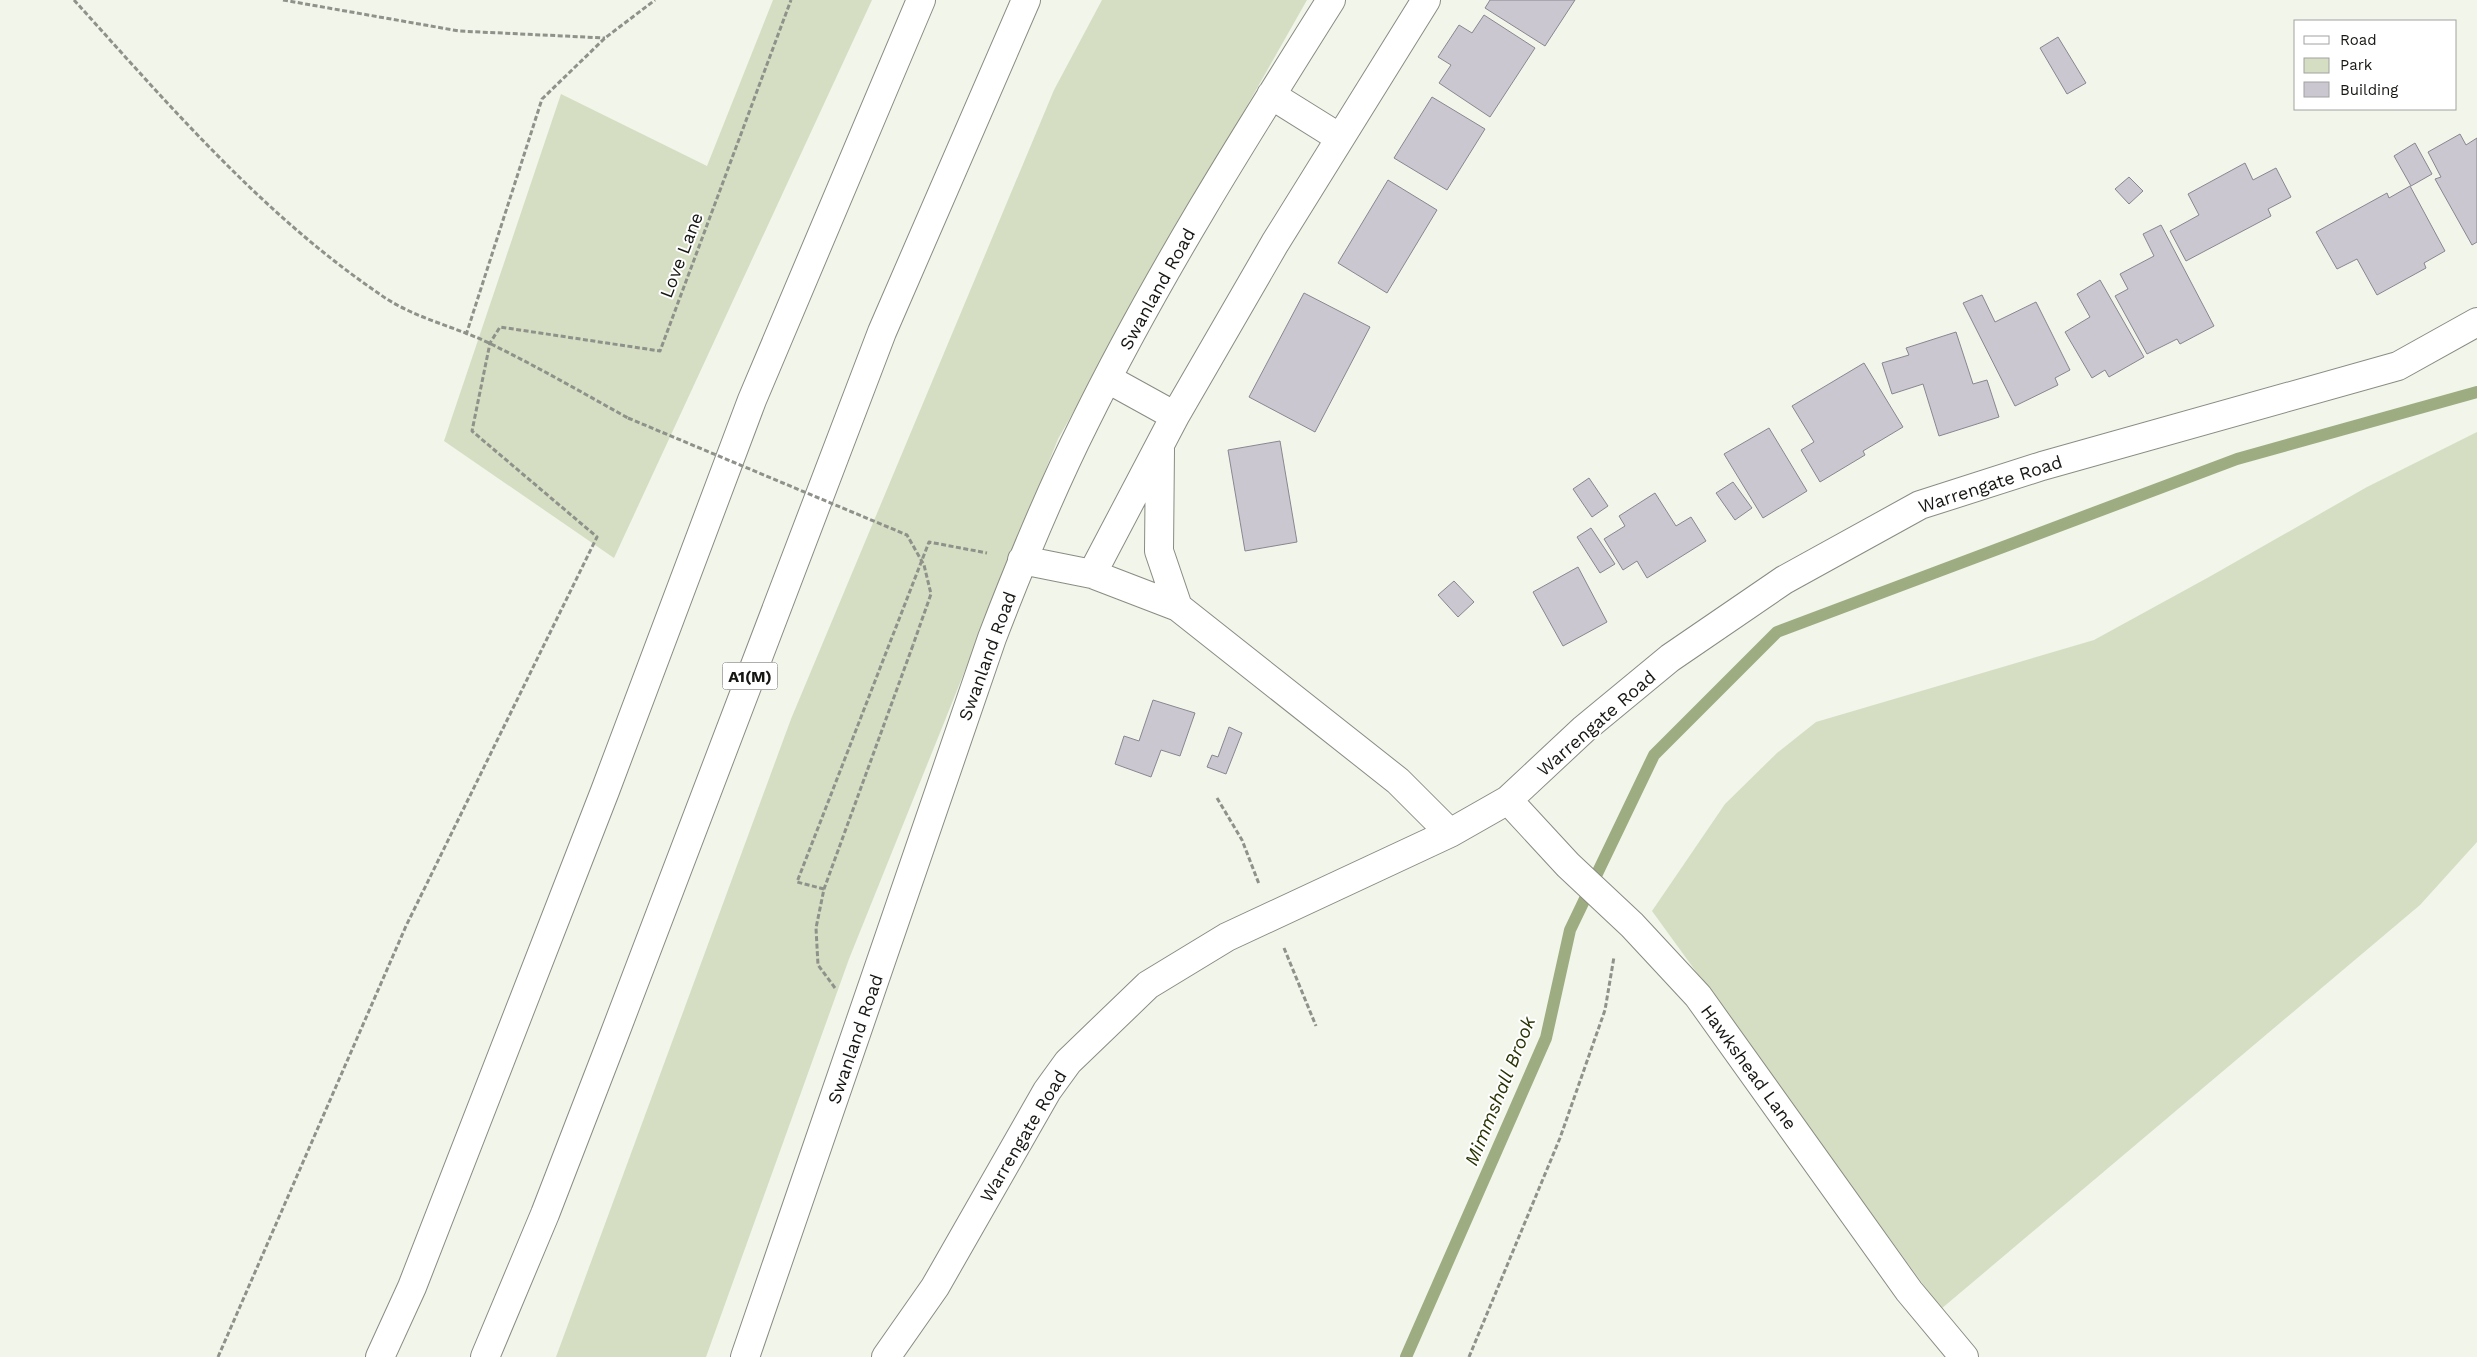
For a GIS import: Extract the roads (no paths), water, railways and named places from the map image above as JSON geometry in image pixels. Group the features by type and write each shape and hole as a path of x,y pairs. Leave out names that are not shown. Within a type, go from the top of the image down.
{"main road":[{"path":"380,1357 412,1287 519,1012 752,400 922,0"},
{"name":"A1(M)","path":"485,1357 578,1131 882,332 1026,0"},
{"name":"Swanland Road","path":"745,1357 992,638 1022,560 1085,422 1174,256 1331,0"},
{"path":"1092,574 1175,416 1275,243 1426,0"},
{"path":"1271,95 1340,138"},
{"name":"Warrengate Road","path":"886,1357 935,1287 1047,1091 1068,1062 1148,986 1227,938 1450,833 1508,800 1584,729 1670,658 1784,580 1920,505 2042,466 2398,366 2477,322"},
{"path":"1108,379 1175,416"},
{"path":"1160,444 1159,550 1178,607"},
{"path":"1022,560 1092,574 1178,607 1398,782 1450,833"},
{"name":"Hawkshead Lane","path":"1508,800 1568,865 1632,925 1698,996 1909,1291 1964,1357"}],"waterway":[{"name":"Mimmshall Brook","path":"1406,1357 1546,1038 1570,930 1654,755 1777,632 2237,459 2477,392"}]}
